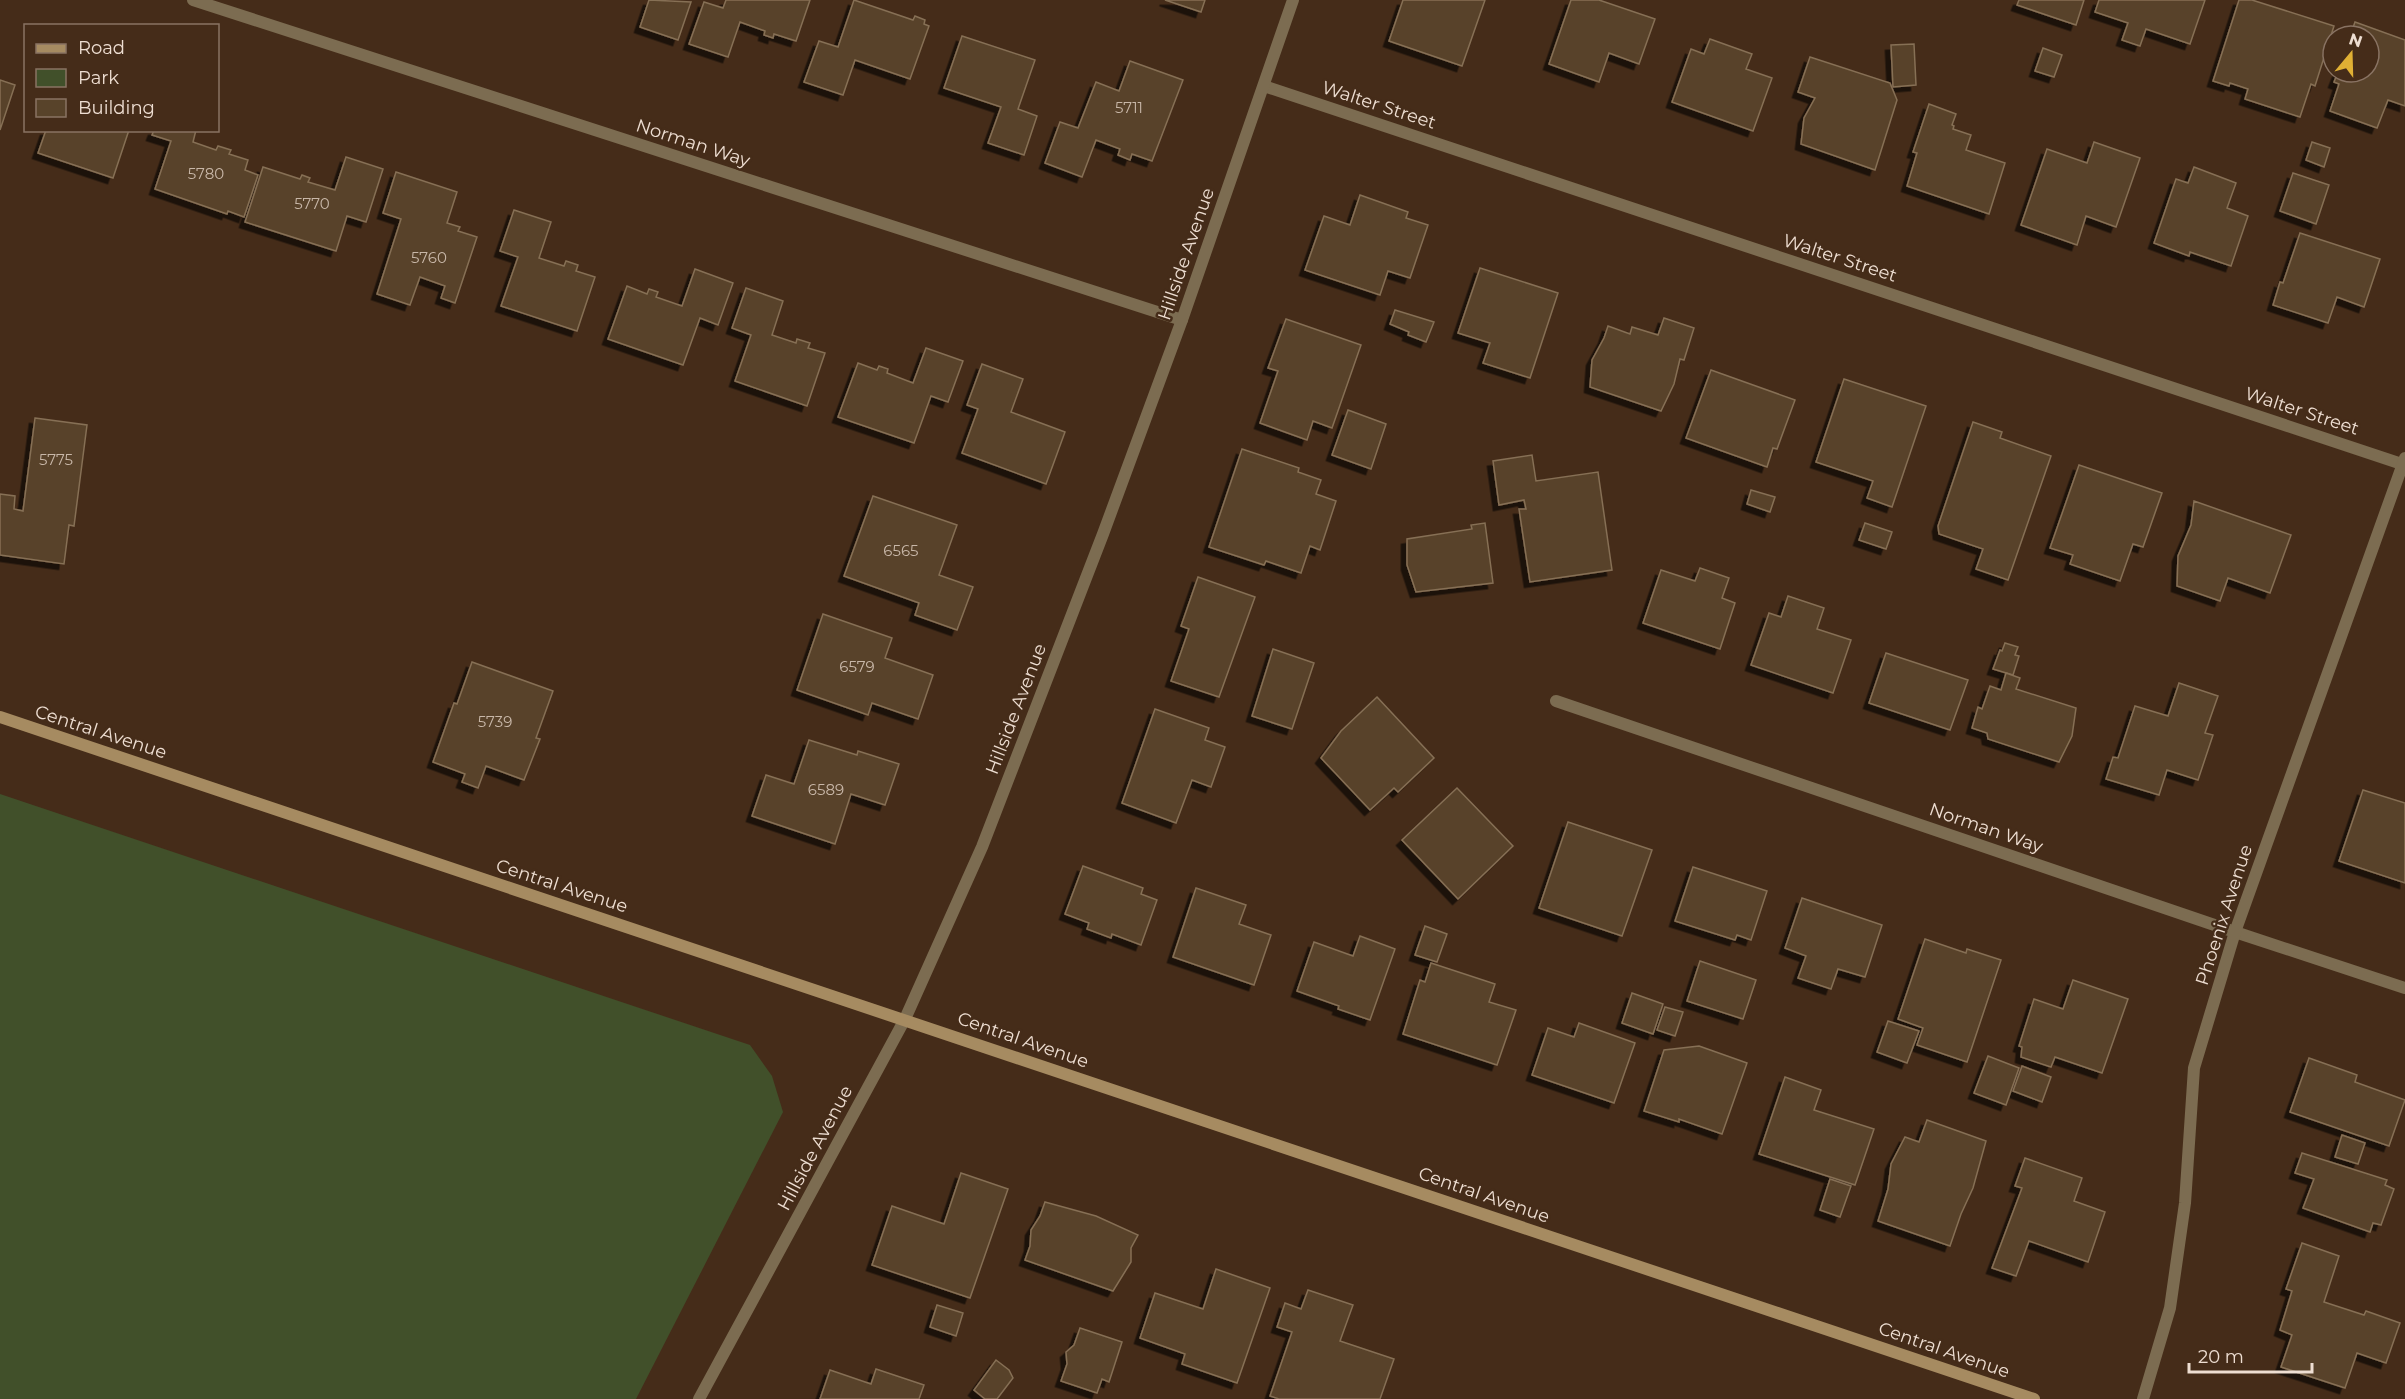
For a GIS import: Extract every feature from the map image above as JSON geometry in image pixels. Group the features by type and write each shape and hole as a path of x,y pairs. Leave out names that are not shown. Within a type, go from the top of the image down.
{"main road":[{"name":"Central Avenue","path":"0,717 2034,1399"}],"street":[{"name":"Norman Way","path":"193,0 1182,320"},
{"name":"Hillside Avenue","path":"699,1399 905,1019 982,847 1103,534 1182,320 1293,0"},
{"name":"Walter Street","path":"1264,86 2404,462"},
{"name":"Phoenix Avenue","path":"2143,1399 2170,1308 2185,1203 2194,1068 2235,932 2404,462"},
{"name":"Norman Way","path":"1556,701 2405,988"}],"green space":[{"path":"0,794 750,1045 772,1076 783,1112 636,1399 0,1399"}],"building":[{"path":"649,0 691,2 678,40 640,27"},
{"path":"726,0 810,0 796,41 774,34 773,38 764,35 765,31 740,22 728,57 689,44 704,2 723,8"},
{"path":"854,0 913,20 915,16 925,20 924,24 929,26 910,79 855,60 843,95 804,82 819,41 838,47"},
{"path":"1165,0 1205,0 1201,12"},
{"path":"1403,0 1485,0 1462,66 1389,41"},
{"path":"1571,0 1599,0 1655,19 1639,64 1609,53 1599,82 1549,64"},
{"path":"2019,0 2084,0 2076,25 2017,5"},
{"path":"2099,0 2205,0 2190,44 2146,29 2140,46 2122,40 2128,23 2095,12"},
{"path":"2239,0 2252,0 2328,24 2321,24 2321,67 2315,86 2311,84 2300,117 2245,99 2248,89 2230,83 2229,86 2213,81"},
{"path":"2381,31 2405,40 2405,106 2388,100 2377,128 2330,111 2339,84 2381,84"},
{"path":"962,36 1035,60 1018,109 1037,116 1024,155 988,143 1001,107 944,88"},
{"path":"1710,39 1752,54 1746,69 1772,78 1753,131 1672,102 1691,49 1704,54"},
{"path":"1914,44 1916,85 1893,87 1891,45"},
{"path":"2043,48 2062,55 2054,77 2035,71"},
{"path":"1810,57 1890,83 1897,100 1875,170 1801,144 1804,118 1815,98 1798,92"},
{"path":"1130,61 1183,80 1152,161 1132,154 1130,160 1118,155 1120,149 1096,140 1082,177 1045,163 1060,122 1078,128 1096,82 1119,91"},
{"path":"0,80 15,85 0,130"},
{"path":"1929,104 1956,114 1953,129 1971,135 1966,150 2005,163 1989,214 1907,186 1917,153 1913,152"},
{"path":"45,132 128,132 113,178 38,153"},
{"path":"153,132 196,132 193,142 216,150 218,146 231,150 229,154 248,160 245,170 258,175 244,217 228,211 227,214 155,189 171,141 152,135"},
{"path":"2094,142 2140,158 2116,227 2086,216 2077,245 2021,225 2047,149 2087,163"},
{"path":"2312,142 2330,148 2324,167 2306,160"},
{"path":"346,157 383,169 366,222 347,216 336,251 245,222 263,167 300,179 302,175 310,178 308,182 335,190"},
{"path":"2194,167 2236,183 2227,208 2248,216 2231,266 2190,252 2189,256 2154,243 2176,179 2188,183"},
{"path":"396,172 457,192 447,223 460,227 458,231 477,237 455,303 441,298 445,286 420,277 410,305 377,294 401,219 383,213"},
{"path":"2293,173 2329,185 2316,224 2280,211"},
{"path":"1360,195 1408,212 1406,218 1428,225 1410,278 1388,271 1380,295 1305,270 1324,216 1350,225"},
{"path":"514,210 551,222 539,258 564,266 566,261 578,265 576,271 595,277 577,331 501,306 518,257 500,251"},
{"path":"2300,233 2380,259 2364,307 2337,297 2328,323 2273,305"},
{"path":"1480,268 1558,293 1530,378 1483,363 1490,343 1458,333"},
{"path":"695,269 733,283 718,325 700,318 683,365 608,339 627,286 647,294 649,289 658,292 656,297 682,306"},
{"path":"746,288 783,301 772,335 796,343 797,339 810,343 808,348 825,353 807,406 735,381 751,335 732,328"},
{"path":"1395,310 1434,322 1426,342 1390,324"},
{"path":"1664,318 1694,328 1684,360 1680,359 1674,384 1661,411 1590,387 1592,360 1608,326 1630,334 1632,327 1658,335"},
{"path":"1286,319 1361,345 1332,428 1313,421 1307,440 1260,423 1278,371 1268,368"},
{"path":"926,348 963,361 948,402 931,396 914,443 838,417 858,363 877,370 879,366 888,369 887,373 913,383"},
{"path":"982,364 1023,379 1011,412 1065,432 1046,484 962,453 978,409 967,405"},
{"path":"1711,370 1795,400 1777,449 1773,448 1767,467 1686,438"},
{"path":"1844,379 1926,406 1892,507 1867,498 1873,481 1816,462"},
{"path":"1348,410 1386,424 1371,469 1332,455"},
{"path":"35,418 87,425 74,526 69,525 64,564 0,555 0,494 15,496 14,509 23,511"},
{"path":"1973,422 2002,432 2000,438 2051,456 2008,580 1976,569 1983,549 1939,534 1938,526"},
{"path":"1242,449 1299,468 1298,472 1321,480 1316,494 1336,501 1320,550 1310,546 1301,573 1266,561 1264,565 1209,547"},
{"path":"1532,455 1536,481 1598,472 1612,570 1530,582 1519,509 1526,509 1524,500 1499,505 1493,461"},
{"path":"2079,465 2162,493 2143,547 2133,544 2120,581 2070,564 2073,555 2050,548"},
{"path":"1751,490 1775,497 1770,512 1747,504"},
{"path":"873,496 957,525 939,575 973,587 957,630 915,615 919,603 844,576"},
{"path":"2194,501 2291,535 2270,593 2228,578 2220,601 2177,586 2178,556 2191,525"},
{"path":"1485,523 1493,583 1416,592 1407,565 1407,539 1472,529 1471,525"},
{"path":"1865,523 1892,532 1886,549 1859,540"},
{"path":"1700,568 1729,578 1722,598 1735,603 1720,649 1643,623 1661,570 1695,581"},
{"path":"1198,577 1255,597 1219,697 1171,681 1189,629 1181,626"},
{"path":"1788,596 1824,608 1817,629 1851,640 1833,693 1751,665 1769,613 1781,617"},
{"path":"823,614 892,638 885,658 933,675 918,719 872,703 868,715 797,690"},
{"path":"2005,643 2018,647 2015,655 2019,656 2013,675 1993,669"},
{"path":"1273,649 1314,663 1292,729 1252,716"},
{"path":"1886,653 1968,680 1950,730 1869,703"},
{"path":"472,662 553,691 536,738 540,739 524,780 486,766 478,788 462,782 465,774 433,762 454,703 457,704"},
{"path":"2006,673 2020,678 2016,689 2076,708 2072,736 2059,762 1988,739 1987,733 1972,728 1978,707 1982,709 1990,686 2001,690"},
{"path":"2179,683 2218,696 2205,733 2213,735 2198,780 2167,770 2159,795 2106,779 2113,757 2118,758 2135,706 2168,716"},
{"path":"1377,697 1434,758 1398,792 1394,788 1370,810 1321,758 1341,731"},
{"path":"1155,709 1209,728 1205,740 1225,747 1211,787 1192,780 1176,823 1122,803"},
{"path":"809,740 857,755 858,751 899,764 885,805 851,794 835,844 752,816 766,775 794,784"},
{"path":"1457,788 1513,846 1458,899 1402,840"},
{"path":"2363,790 2405,803 2405,883 2339,861"},
{"path":"1568,822 1652,850 1622,936 1539,908"},
{"path":"1083,866 1143,888 1141,894 1157,900 1141,945 1112,934 1111,938 1087,929 1089,923 1065,914"},
{"path":"1693,867 1767,891 1751,940 1737,935 1735,940 1675,921"},
{"path":"1196,888 1246,905 1239,924 1271,935 1254,985 1173,957"},
{"path":"1802,898 1882,925 1865,977 1838,969 1831,989 1798,978 1806,956 1785,948"},
{"path":"1425,926 1447,934 1437,962 1415,955"},
{"path":"1360,936 1395,949 1370,1020 1297,991 1314,942 1353,956"},
{"path":"1925,939 1966,953 1967,949 2001,960 1967,1062 1917,1045 1923,1028 1898,1019"},
{"path":"1700,961 1756,980 1743,1019 1687,1001"},
{"path":"1431,963 1495,984 1489,1002 1516,1010 1497,1065 1403,1034 1420,980 1425,982"},
{"path":"2073,980 2128,999 2102,1073 2055,1057 2051,1067 2021,1057 2022,1047 2019,1046 2034,999 2063,1009"},
{"path":"1632,993 1663,1004 1653,1034 1622,1023"},
{"path":"1665,1007 1683,1012 1675,1036 1657,1030"},
{"path":"1888,1021 1919,1031 1907,1063 1877,1052"},
{"path":"1579,1023 1635,1043 1614,1103 1532,1075 1548,1028 1574,1037"},
{"path":"1699,1046 1747,1063 1722,1134 1679,1119 1679,1122 1644,1111 1664,1050"},
{"path":"1988,1056 2019,1068 2006,1105 1974,1093"},
{"path":"2309,1058 2357,1075 2355,1082 2405,1100 2389,1146 2290,1112"},
{"path":"2022,1066 2051,1077 2042,1102 2013,1091"},
{"path":"1785,1077 1821,1090 1814,1110 1874,1129 1855,1185 1759,1154"},
{"path":"1927,1120 1986,1141 1973,1188 1950,1246 1878,1221 1888,1189 1891,1164 1905,1137 1919,1142"},
{"path":"2342,1135 2365,1143 2358,1164 2335,1157"},
{"path":"2302,1153 2387,1180 2385,1185 2394,1189 2381,1225 2373,1223 2370,1232 2303,1208 2314,1179 2295,1173"},
{"path":"2025,1158 2082,1178 2074,1201 2105,1212 2088,1262 2029,1241 2016,1276 1992,1268 2022,1188 2015,1186"},
{"path":"961,1173 1008,1189 970,1298 872,1265 892,1206 944,1224"},
{"path":"1830,1179 1851,1186 1840,1217 1820,1210"},
{"path":"1045,1202 1096,1216 1138,1235 1131,1248 1131,1262 1113,1291 1025,1260 1030,1246 1031,1230"},
{"path":"2302,1243 2339,1256 2324,1302 2364,1315 2366,1311 2400,1323 2386,1363 2357,1353 2345,1388 2281,1367 2292,1335 2280,1330 2292,1291 2286,1289"},
{"path":"1216,1269 1270,1288 1237,1383 1182,1364 1185,1354 1140,1338 1155,1293 1203,1309"},
{"path":"1308,1290 1353,1305 1340,1341 1394,1359 1380,1399 1279,1399 1270,1396 1292,1332 1277,1327 1285,1303 1301,1309"},
{"path":"937,1305 963,1313 956,1336 930,1327"},
{"path":"1080,1328 1122,1342 1109,1382 1102,1379 1097,1393 1061,1381 1067,1364 1066,1352 1074,1345"},
{"path":"996,1360 1009,1370 1013,1378 997,1399 985,1399 974,1390"},
{"path":"876,1369 924,1385 919,1399 820,1399 830,1370 871,1384"}]}
